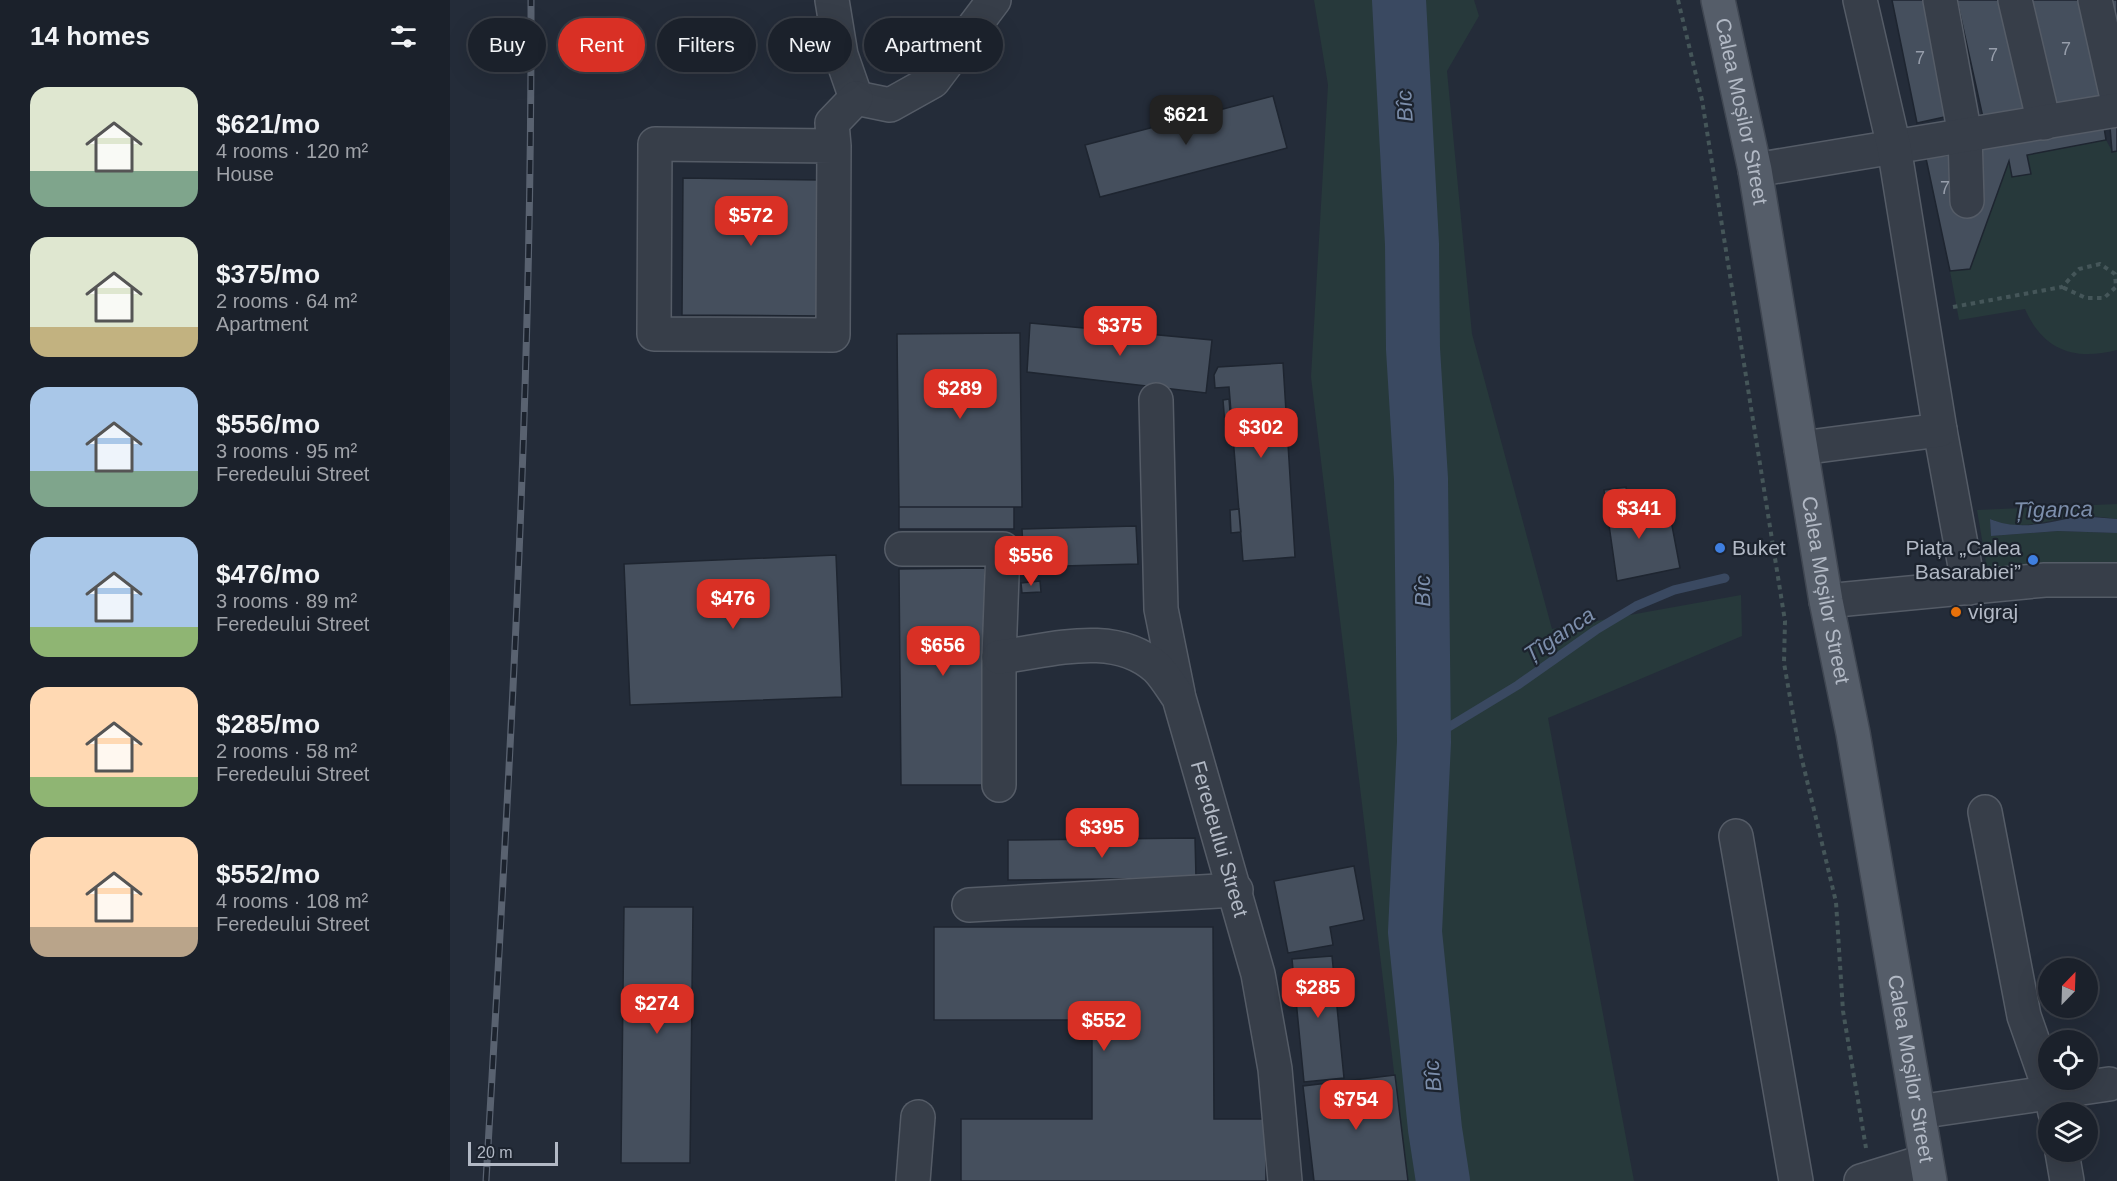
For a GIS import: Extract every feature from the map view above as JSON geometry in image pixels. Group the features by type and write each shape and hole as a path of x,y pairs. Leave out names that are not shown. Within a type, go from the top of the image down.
{"main road":[{"name":"Calea Moșilor Street","path":"1718,0 1755,170 1826,601 1853,733 1928,1171"}],"street":[{"path":"832,0 841,55 856,98"},
{"path":"856,98 890,105 933,81 994,0"},
{"path":"1860,0 1894,147 1940,430 1969,588"},
{"path":"1940,0 1965,135 1966,201"},
{"path":"2015,0 2044,123"},
{"path":"2095,0 2117,98"},
{"path":"834,146 655,144 654,334 833,335 834,146 832,123 856,98"},
{"path":"1755,170 2117,110"},
{"path":"1156,400 1161,609 1179,698"},
{"path":"1801,448 1940,430"},
{"path":"902,549 1004,549 999,657 999,785"},
{"path":"1826,601 2045,580 2117,580"},
{"name":"Feredeului Street","path":"999,657 1100,644 1110,646 1131,651 1157,668 1179,698 1236,890 1258,974 1275,1069 1285,1181"},
{"path":"1985,812 2024,1016 2053,1102"},
{"path":"1736,836 1796,1181"},
{"path":"969,905 1236,890"},
{"path":"2056,1102 2109,1084"},
{"path":"1918,1112 2038,1104"},
{"path":"914,1181 918,1118"},
{"path":"2064,1162 2067,1181"},
{"path":"1866,1179 1928,1171"}],"path":[{"path":"1678,0 1702,100 1783,610 1784,663 1798,743 1836,902 1843,1011 1866,1179"},
{"path":"1922,313 2062,287 2086,298 2104,298 2116,287 2115,274 2100,264 2079,269 2062,287"}],"shaded area":[{"path":"1314,0 1474,0 1479,16 1447,71 1472,334 1552,629 1741,595 1742,636 1548,718 1634,1181 1407,1181 1311,377 1328,85"},
{"path":"2106,140 2112,151 2117,151 2117,350 2087,354 2062,349 2041,334 2025,309 1959,320 1950,271 1970,269 2009,161 2012,177 2031,174 2027,155"},
{"path":"2117,504 2117,519 2079,516 2034,524 2013,525 1990,519 1991,536 2058,531 2117,533 2117,567 1987,569 1977,510"}],"water":[{"path":"2079,516 2117,519 2117,533 2058,531 1991,536 1990,519 2012,525 2023,525"}],"building":[{"path":"1892,0 1926,0 1949,116 1917,123"},
{"path":"1957,0 2003,0 2029,109 1984,122"},
{"path":"2030,0 2080,0 2103,98 2055,110"},
{"path":"2108,0 2117,0 2117,38"},
{"path":"1273,96 1287,148 1100,197 1085,145"},
{"path":"2103,121 2106,140 2027,155 2031,174 2012,177 2009,161 1970,269 1950,271 1924,149 1940,146 1943,156 1951,155 1963,212 1976,215 1980,145"},
{"path":"2117,126 2117,151 2112,152 2110,127"},
{"path":"683,178 821,180 820,316 682,315"},
{"path":"1030,323 1212,340 1206,393 1027,372"},
{"path":"1020,333 1022,507 899,507 897,334"},
{"path":"1283,363 1295,557 1243,561 1229,387 1215,388 1214,375 1218,367"},
{"path":"1229,399 1231,424 1225,425 1223,400"},
{"path":"1626,487 1632,522 1670,515 1680,568 1617,581 1604,490"},
{"path":"899,507 1014,507 1014,529 899,529"},
{"path":"1239,509 1241,532 1231,533 1230,510"},
{"path":"1136,526 1138,564 1024,567 1022,529"},
{"path":"836,555 842,697 630,705 624,564"},
{"path":"985,568 987,785 901,785 899,569"},
{"path":"1040,581 1041,592 1022,593 1021,583"},
{"path":"1195,838 1196,878 1008,880 1008,840"},
{"path":"1354,866 1364,920 1330,927 1333,945 1288,953 1274,881"},
{"path":"624,907 693,907 690,1163 621,1163"},
{"path":"934,927 1213,927 1214,1119 1266,1119 1266,1181 961,1181 961,1119 1092,1119 1092,1020 934,1020"},
{"path":"1332,956 1344,1078 1304,1082 1292,959"},
{"path":"1395,1075 1408,1181 1314,1181 1303,1086"}],"waterway":[{"name":"Bîc","path":"1399,0 1412,244 1413,349 1421,479 1424,742 1415,932 1435,1129 1443,1181"},
{"name":"Țîganca","path":"1424,742 1518,685 1596,630 1636,606 1674,590 1725,578"}],"railway":[{"path":"486,1181 518,590 528,295 531,0"}],"place":[{"name":"Buket","path":"1720,548"},
{"name":"Piața „Calea Basarabiei”","path":"2033,560"},
{"name":"vigraj","path":"1956,612"}]}
